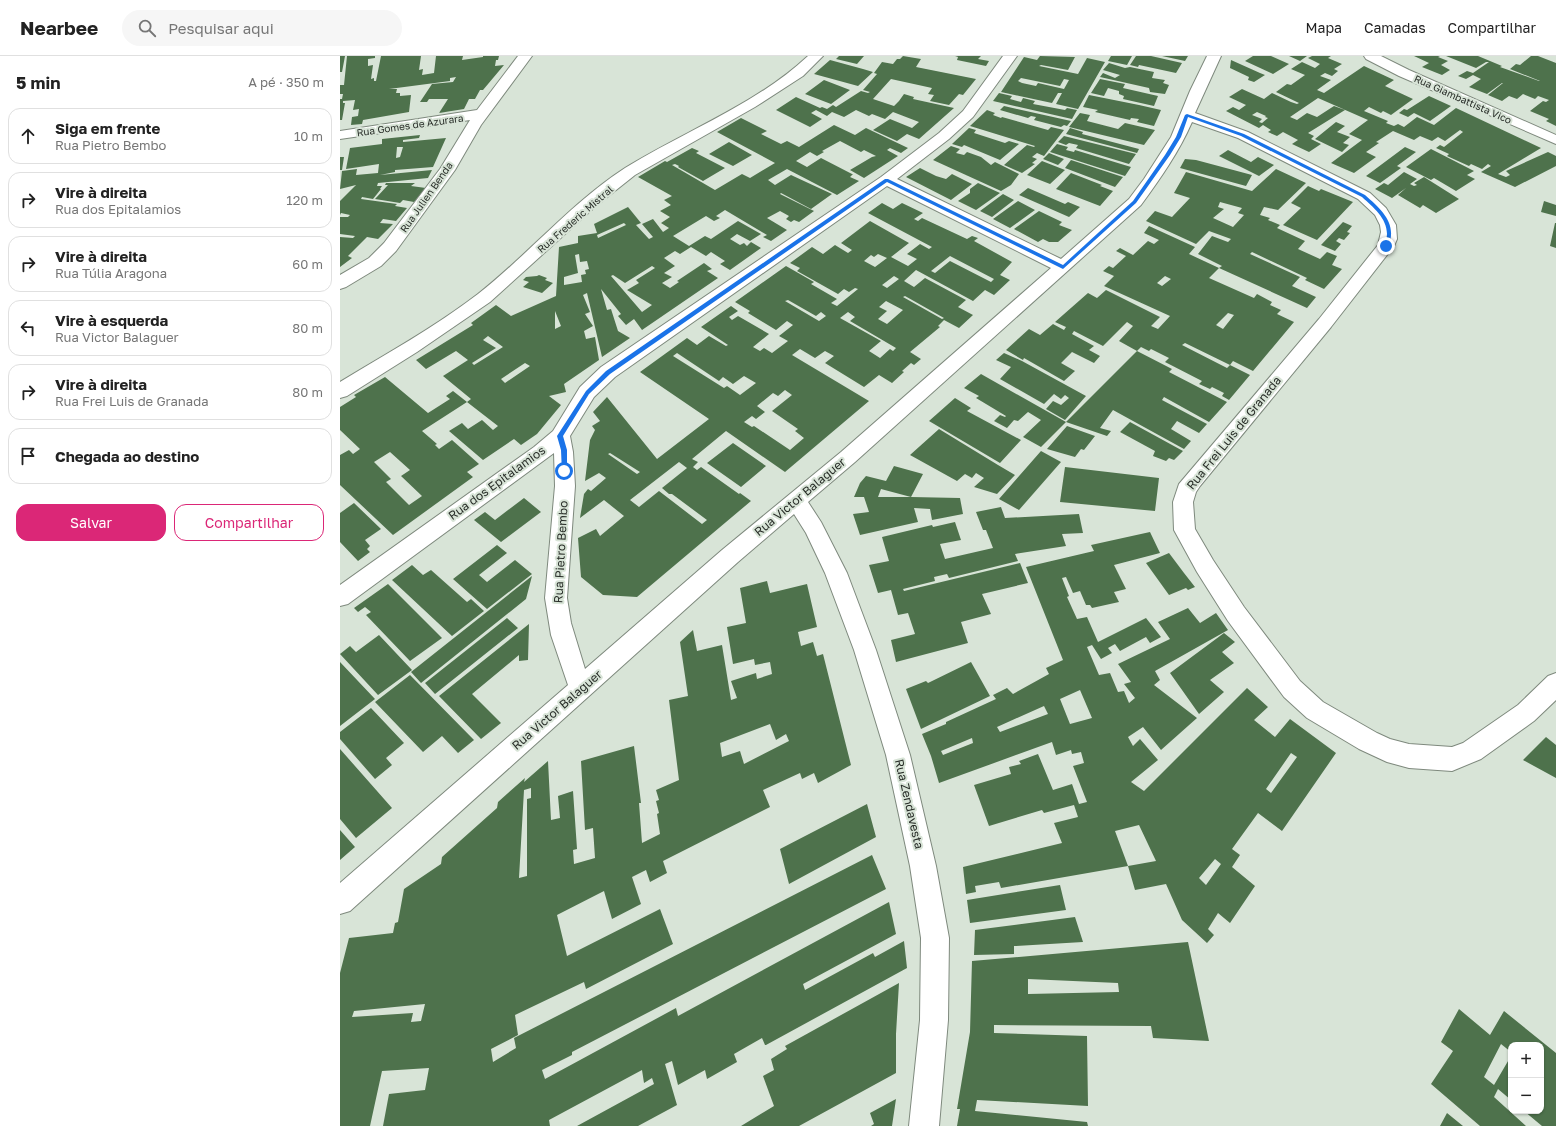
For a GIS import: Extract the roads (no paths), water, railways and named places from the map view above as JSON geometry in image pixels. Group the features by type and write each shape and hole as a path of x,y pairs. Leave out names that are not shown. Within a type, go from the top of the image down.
{"street":[{"name":"Rua Julien Benda","path":"340,283 375,262 390,247 447,170 466,134 525,56"},
{"name":"Rua Frederic Mistral","path":"340,391 411,348 484,298 590,203 626,176 750,104 798,73 816,56"},
{"name":"Rua dos Epitalamios","path":"340,597 542,452 560,436 588,392 608,372 886,180 944,136 968,114 1010,56"},
{"name":"Rua Victor Balaguer","path":"340,901 730,556 796,501 1135,202 1168,155 1178,137 1197,91 1214,56"},
{"name":"Rua Giambattista Vico","path":"1371,56 1404,73 1556,140"},
{"name":"Rua Gomes de Azurara","path":"340,135 481,114"},
{"name":"Rua Frei Luis de Granada","path":"1187,115 1242,135 1364,196 1378,209 1387,223 1390,235 1386,246 1325,323 1186,490 1182,502 1185,530 1205,566 1236,614 1292,689 1315,710 1387,750 1409,756 1452,759 1472,751 1526,713 1556,684"},
{"path":"886,180 1063,267"},
{"name":"Rua Pietro Bembo","path":"560,436 564,450 564,471 556,600 560,626 581,689"},
{"name":"Rua Zendavesta","path":"796,501 814,528 836,573 865,650 898,755 923,866 935,938 934,1020 924,1126"}]}
